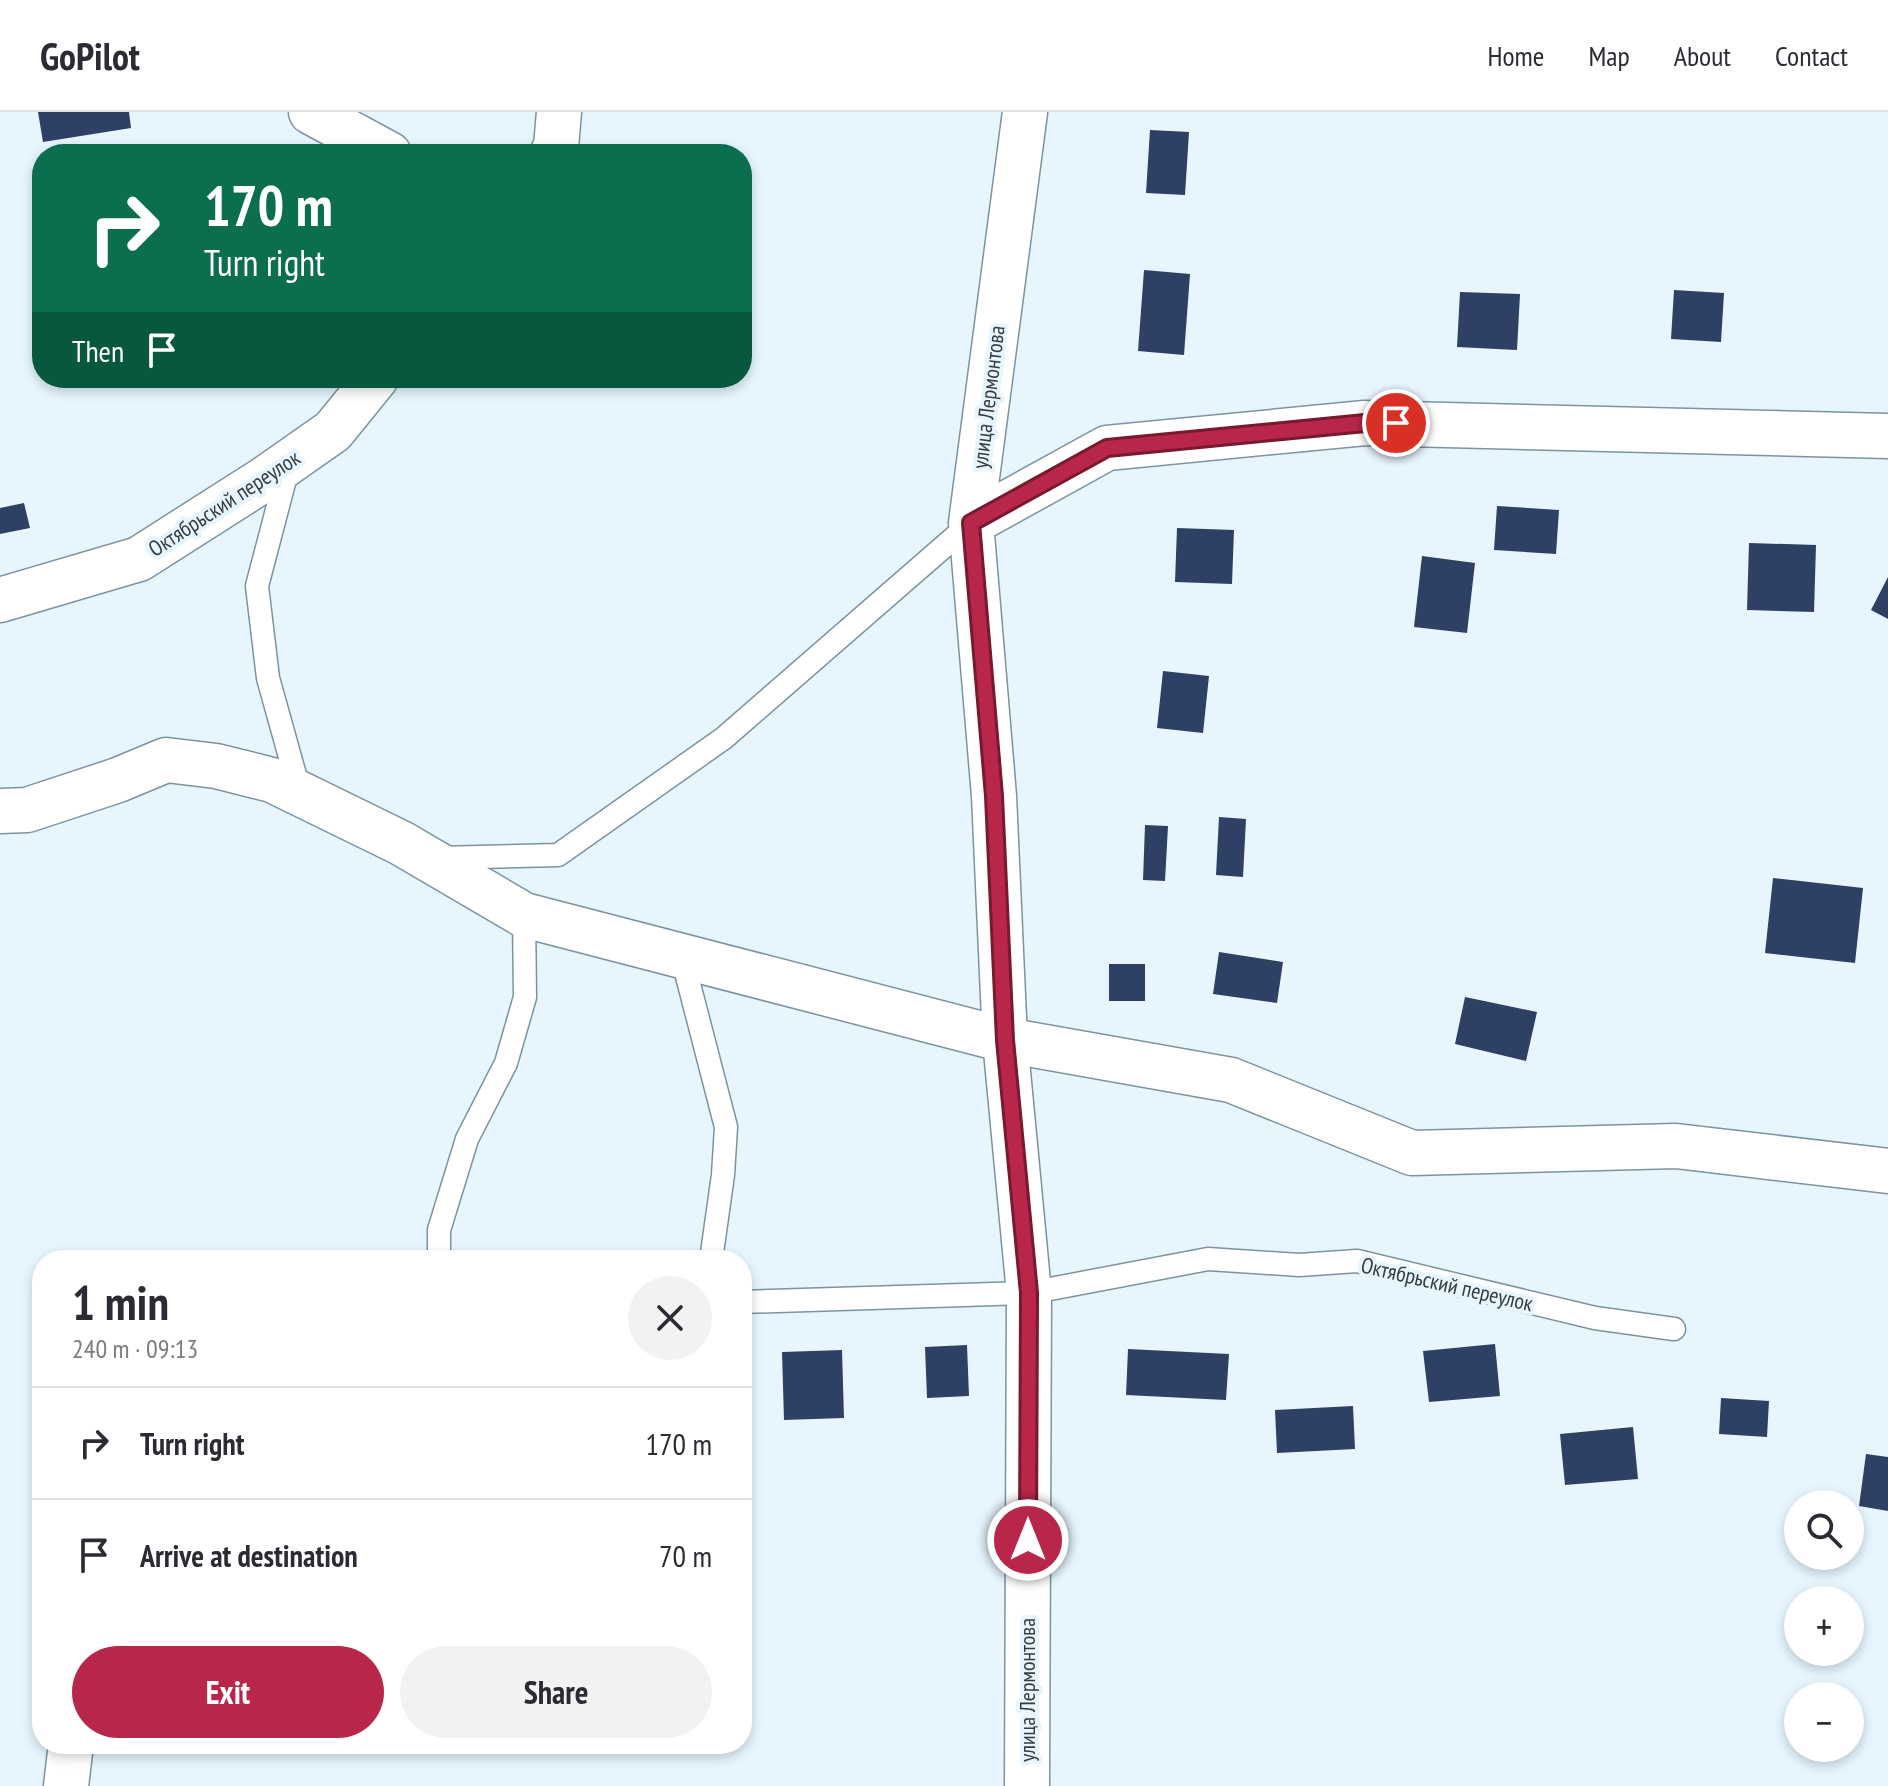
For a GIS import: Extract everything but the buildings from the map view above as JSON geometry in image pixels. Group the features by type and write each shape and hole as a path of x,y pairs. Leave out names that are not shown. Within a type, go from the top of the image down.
{"street":[{"name":"улица Лермонтова","path":"1025,112 971,523 994,796 1005,1040 1029,1293 1027,1786"},
{"path":"316,114 371,144"},
{"name":"Октябрьский переулок","path":"0,600 139,559 333,431 368,388"},
{"path":"971,523 1107,448 1365,423 1888,436"},
{"path":"0,811 27,810 118,780 166,760 216,766 272,780 401,843 524,915 1005,1040 1231,1080 1412,1153 1676,1146 1888,1171"},
{"path":"66,1786 70,1754"}],"lane":[{"path":"290,461 257,586 268,678 300,794"},
{"path":"426,858 558,855 724,738 971,523"},
{"path":"439,1250 439,1230 467,1139 506,1063 525,997 524,915"},
{"path":"682,957 726,1127 712,1250"},
{"name":"Октябрьский переулок","path":"752,1302 1029,1293 1208,1259 1299,1265 1357,1261 1595,1318 1674,1329"}],"route":[{"path":"1028,1540 1029,1293 1005,1040 994,796 971,523 1107,448 1365,423 1396,423"}]}
